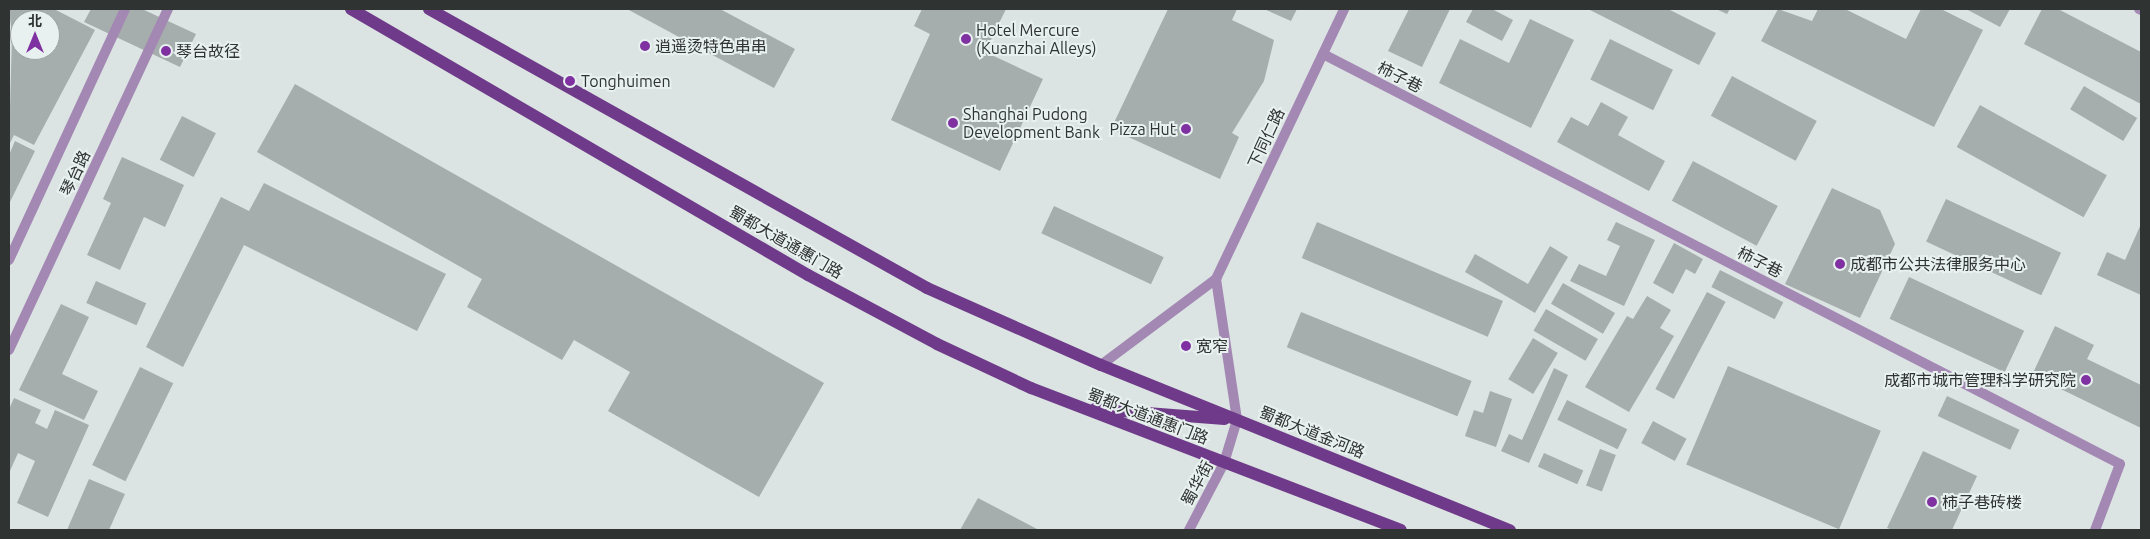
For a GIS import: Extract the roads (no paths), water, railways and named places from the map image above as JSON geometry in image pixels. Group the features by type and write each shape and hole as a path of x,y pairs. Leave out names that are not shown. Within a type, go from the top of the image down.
{"main road":[{"name":"蜀都大道通惠门路","path":"351,9 808,275 937,344 1082,408 1224,463"},
{"name":"蜀都大道通惠门路","path":"429,9 927,288 1101,365"},
{"name":"蜀都大道金河路","path":"1101,365 1510,530"},
{"path":"1082,408 1237,420"},
{"path":"1224,463 1401,530"}],"street":[{"name":"琴台路","path":"9,260 125,9"},
{"name":"琴台路","path":"9,350 168,9"},
{"name":"下同仁路","path":"1101,365 1216,280 1344,9"},
{"name":"柿子巷","path":"1323,54 2120,464 2095,530"},
{"path":"1216,280 1237,420"},
{"name":"蜀华街","path":"1189,530 1224,463 1237,420"}],"place":[{"name":"Hotel Mercure (Kuanzhai Alleys)","path":"966,39"},
{"name":"逍遥烫特色串串","path":"645,46"},
{"name":"琴台故径","path":"166,51"},
{"name":"Tonghuimen","path":"570,81"},
{"name":"Shanghai Pudong Development Bank","path":"953,123"},
{"name":"Pizza Hut","path":"1186,129"},
{"name":"成都市公共法律服务中心","path":"1840,264"},
{"name":"宽窄","path":"1186,346"},
{"name":"成都市城市管理科学研究院","path":"2086,380"},
{"name":"柿子巷砖楼","path":"1932,502"}]}
